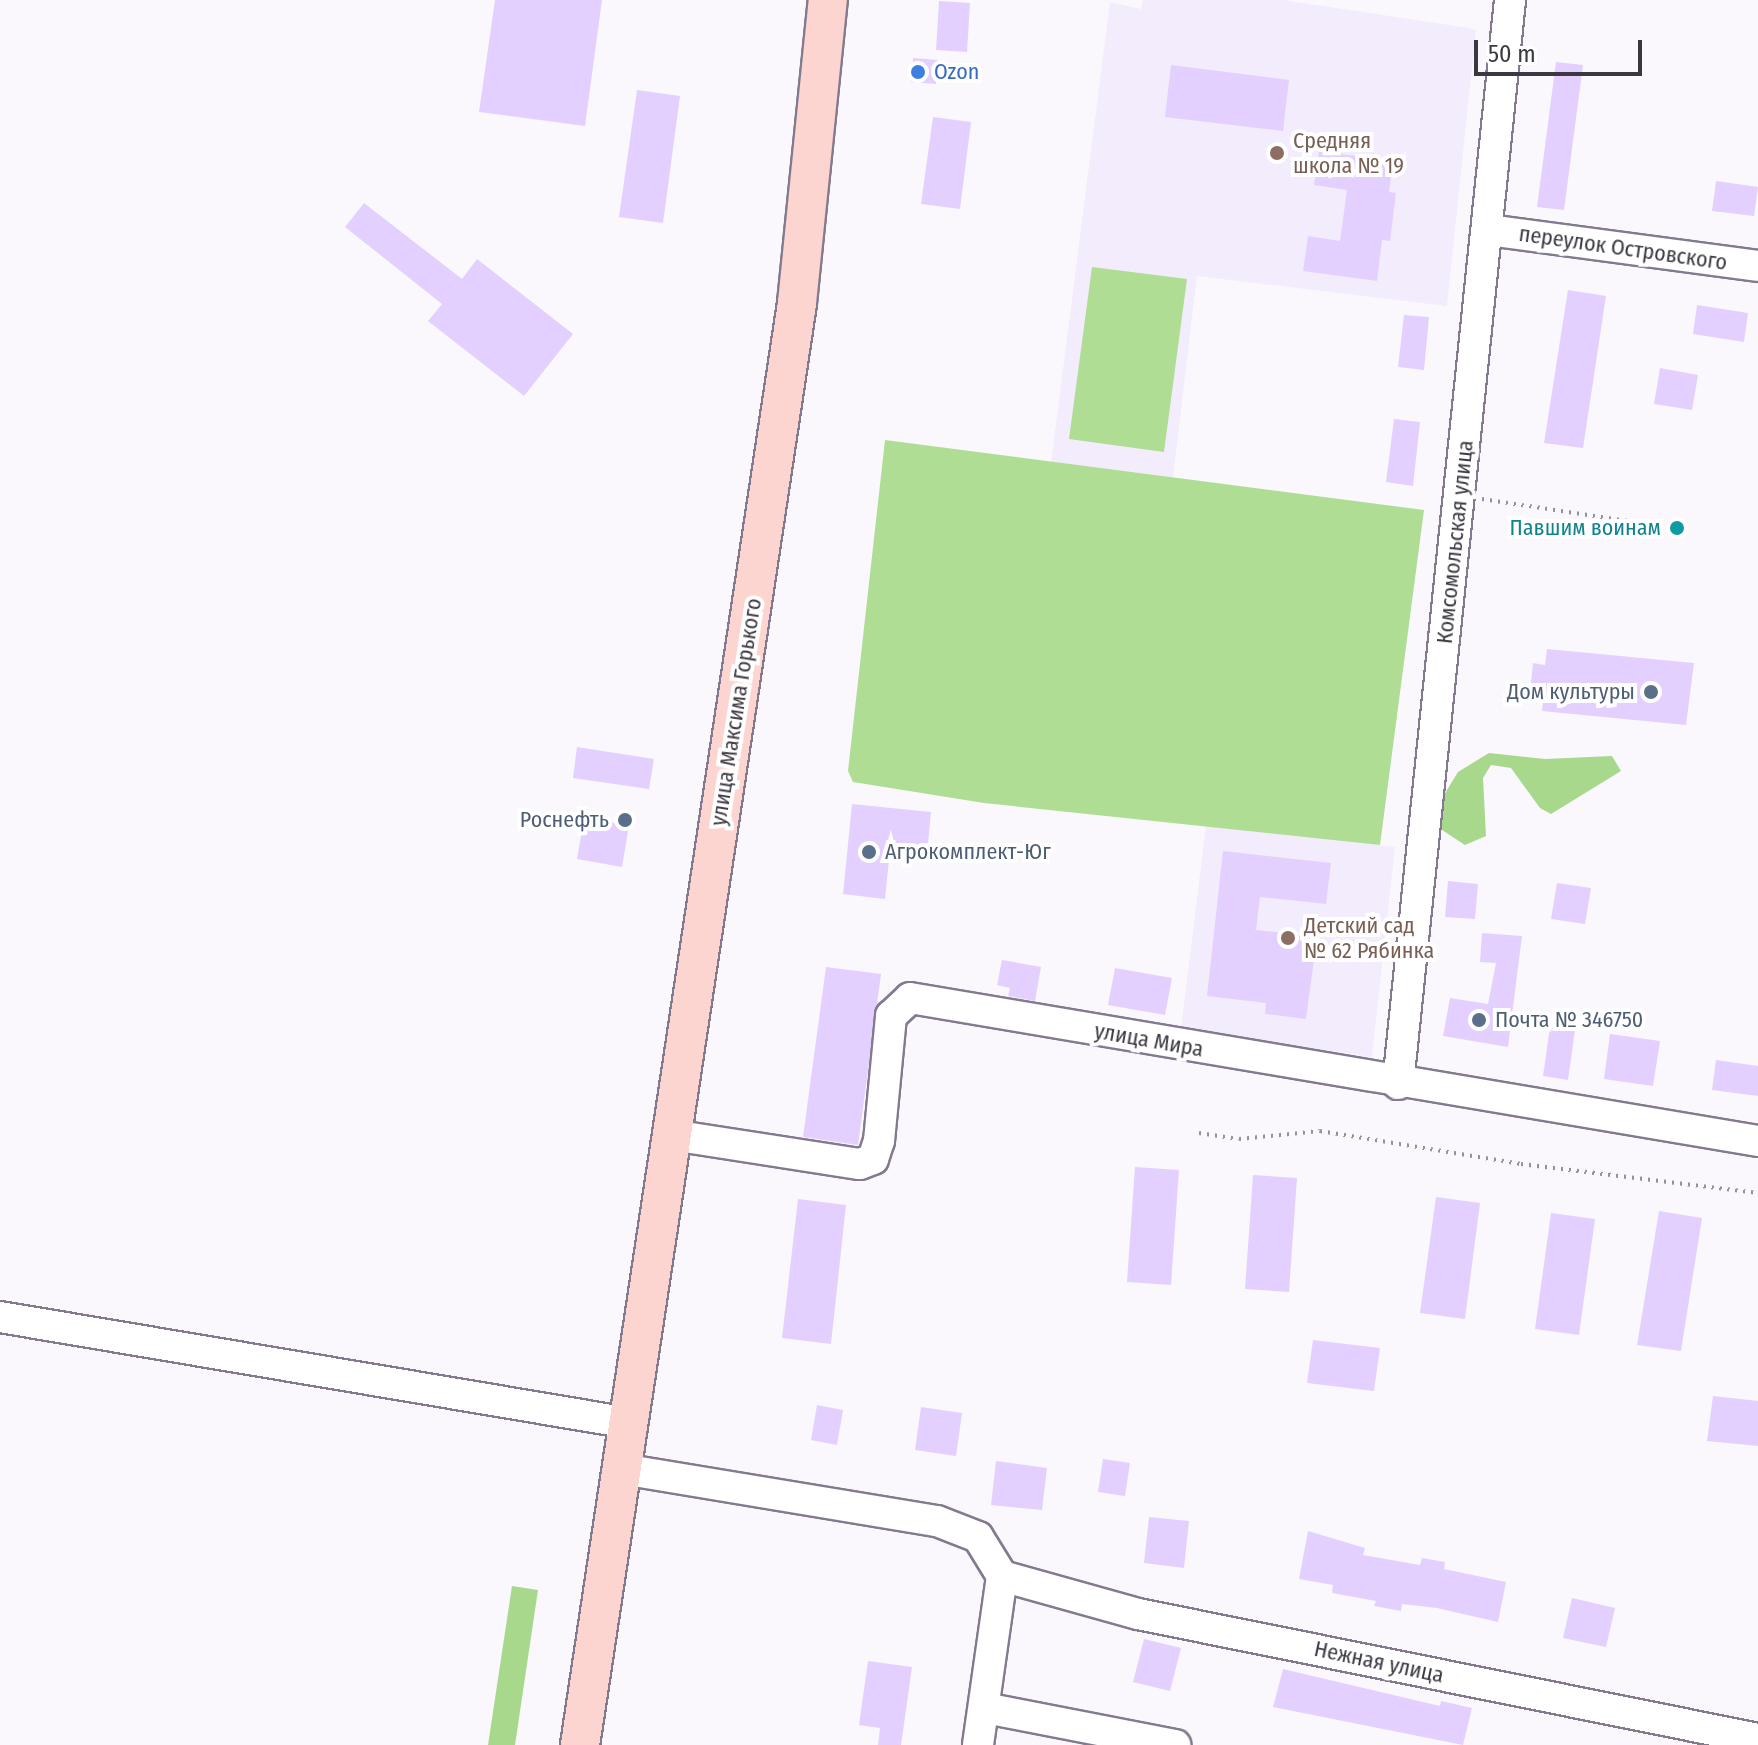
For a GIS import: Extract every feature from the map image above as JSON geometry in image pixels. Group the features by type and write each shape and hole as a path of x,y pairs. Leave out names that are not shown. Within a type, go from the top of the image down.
{"main road":[{"name":"улица Максима Горького","path":"580,1745 797,303 828,0"}],"street":[{"name":"Комсомольская улица","path":"1398,1084 1489,230 1510,0"},
{"name":"переулок Островского","path":"1489,230 1758,266"},
{"name":"улица Мира","path":"672,1135 860,1164 873,1159 879,1141 891,1016 910,998 1398,1084 1758,1141"},
{"path":"0,1317 629,1423"},
{"path":"622,1469 937,1521 978,1537 1002,1576 978,1745"},
{"name":"Нежная улица","path":"1002,1576 1138,1614 1758,1739"},
{"path":"985,1708 1175,1745"}],"path":[{"path":"1460,496 1661,526"},
{"path":"1199,1133 1239,1139 1320,1131 1521,1164 1758,1193"}],"shaded area":[{"name":"Средняя школа № 19","path":"1143,0 1283,0 1476,29 1447,306 1197,276 1173,477 1051,463 1110,2 1141,9"},
{"name":"Детский сад № 62 Рябинка","path":"1206,825 1395,847 1372,1057 1181,1028"}],"green space":[{"path":"1092,267 1187,279 1164,452 1069,439"},
{"path":"885,440 1424,510 1380,845 984,803 853,782 848,771"},
{"path":"1489,753 1545,759 1612,756 1621,771 1551,814 1540,808 1511,768 1491,765 1483,778 1486,836 1465,845 1442,830 1439,803 1458,772"},
{"path":"512,1586 538,1590 515,1745 488,1745"}],"building":[{"path":"495,0 602,0 585,126 479,112"},
{"path":"939,1 970,3 967,52 936,50"},
{"path":"913,58 938,60 936,84 911,82"},
{"path":"1556,62 1583,65 1564,210 1537,207"},
{"path":"1171,65 1289,80 1283,131 1165,117"},
{"path":"637,90 680,96 663,223 619,217"},
{"path":"933,117 971,122 960,209 921,204"},
{"path":"1319,151 1393,161 1389,192 1396,193 1390,241 1382,240 1377,281 1303,271 1308,236 1340,241 1347,190 1314,185"},
{"path":"1716,181 1758,187 1754,216 1712,211"},
{"path":"364,203 462,279 477,259 573,334 524,396 428,321 442,304 345,227"},
{"path":"1568,290 1606,296 1583,448 1544,443"},
{"path":"1697,305 1748,313 1744,342 1693,334"},
{"path":"1404,315 1429,317 1424,370 1398,367"},
{"path":"1660,368 1698,375 1692,410 1654,404"},
{"path":"1394,419 1420,422 1413,486 1386,482"},
{"path":"1547,649 1694,663 1686,725 1542,711 1543,702 1529,700 1533,663 1545,665"},
{"path":"577,747 654,759 649,789 573,778"},
{"name":"Агрокомплект-Юг","path":"852,804 931,812 927,854 890,850 885,899 843,894"},
{"path":"584,818 629,825 622,867 577,859"},
{"path":"1223,851 1331,863 1326,904 1260,897 1256,930 1317,937 1306,1019 1265,1014 1266,1003 1207,996"},
{"path":"1448,881 1478,884 1475,919 1445,917"},
{"path":"1557,883 1591,888 1585,924 1551,919"},
{"name":"Почта № 346750","path":"1482,933 1522,936 1508,1047 1443,1036 1450,998 1488,1004 1496,963 1480,962"},
{"path":"1002,960 1041,967 1035,1001 1008,996 1010,988 997,985"},
{"path":"826,967 881,974 858,1145 803,1137"},
{"path":"1115,968 1172,978 1165,1015 1108,1005"},
{"path":"1550,1027 1575,1030 1568,1080 1543,1076"},
{"path":"1610,1034 1660,1041 1653,1086 1604,1079"},
{"path":"1716,1060 1758,1066 1758,1096 1712,1090"},
{"path":"1135,1167 1179,1170 1171,1285 1127,1282"},
{"path":"1253,1175 1297,1178 1289,1292 1245,1289"},
{"path":"1436,1197 1480,1203 1465,1319 1420,1313"},
{"path":"798,1199 846,1205 831,1344 782,1338"},
{"path":"1659,1211 1702,1218 1681,1351 1637,1345"},
{"path":"1551,1213 1595,1219 1579,1335 1535,1329"},
{"path":"1313,1340 1380,1348 1374,1391 1307,1383"},
{"path":"1713,1396 1758,1401 1758,1446 1707,1441"},
{"path":"817,1405 843,1410 837,1445 811,1440"},
{"path":"921,1407 962,1413 956,1456 915,1450"},
{"path":"1103,1459 1130,1463 1125,1496 1098,1492"},
{"path":"996,1461 1047,1468 1042,1510 991,1505"},
{"path":"1149,1517 1189,1521 1184,1568 1144,1563"},
{"path":"1308,1531 1365,1548 1363,1555 1420,1565 1422,1558 1445,1562 1444,1569 1506,1582 1498,1622 1437,1608 1402,1604 1401,1611 1374,1606 1376,1601 1332,1593 1333,1585 1299,1579"},
{"path":"1572,1598 1615,1608 1606,1647 1563,1638"},
{"path":"1144,1639 1181,1648 1170,1691 1133,1682"},
{"path":"868,1661 912,1667 901,1745 878,1745 880,1728 859,1725"},
{"path":"1283,1669 1440,1706 1441,1701 1472,1708 1463,1745 1273,1707"}],"place":[{"name":"Ozon","path":"918,72"},
{"name":"Средняя школа № 19","path":"1277,153"},
{"name":"Павшим воинам","path":"1677,528"},
{"name":"Дом культуры","path":"1651,692"},
{"name":"Роснефть","path":"625,820"},
{"name":"Агрокомплект-Юг","path":"869,852"},
{"name":"Детский сад № 62 Рябинка","path":"1288,938"},
{"name":"Почта № 346750","path":"1479,1020"}]}
